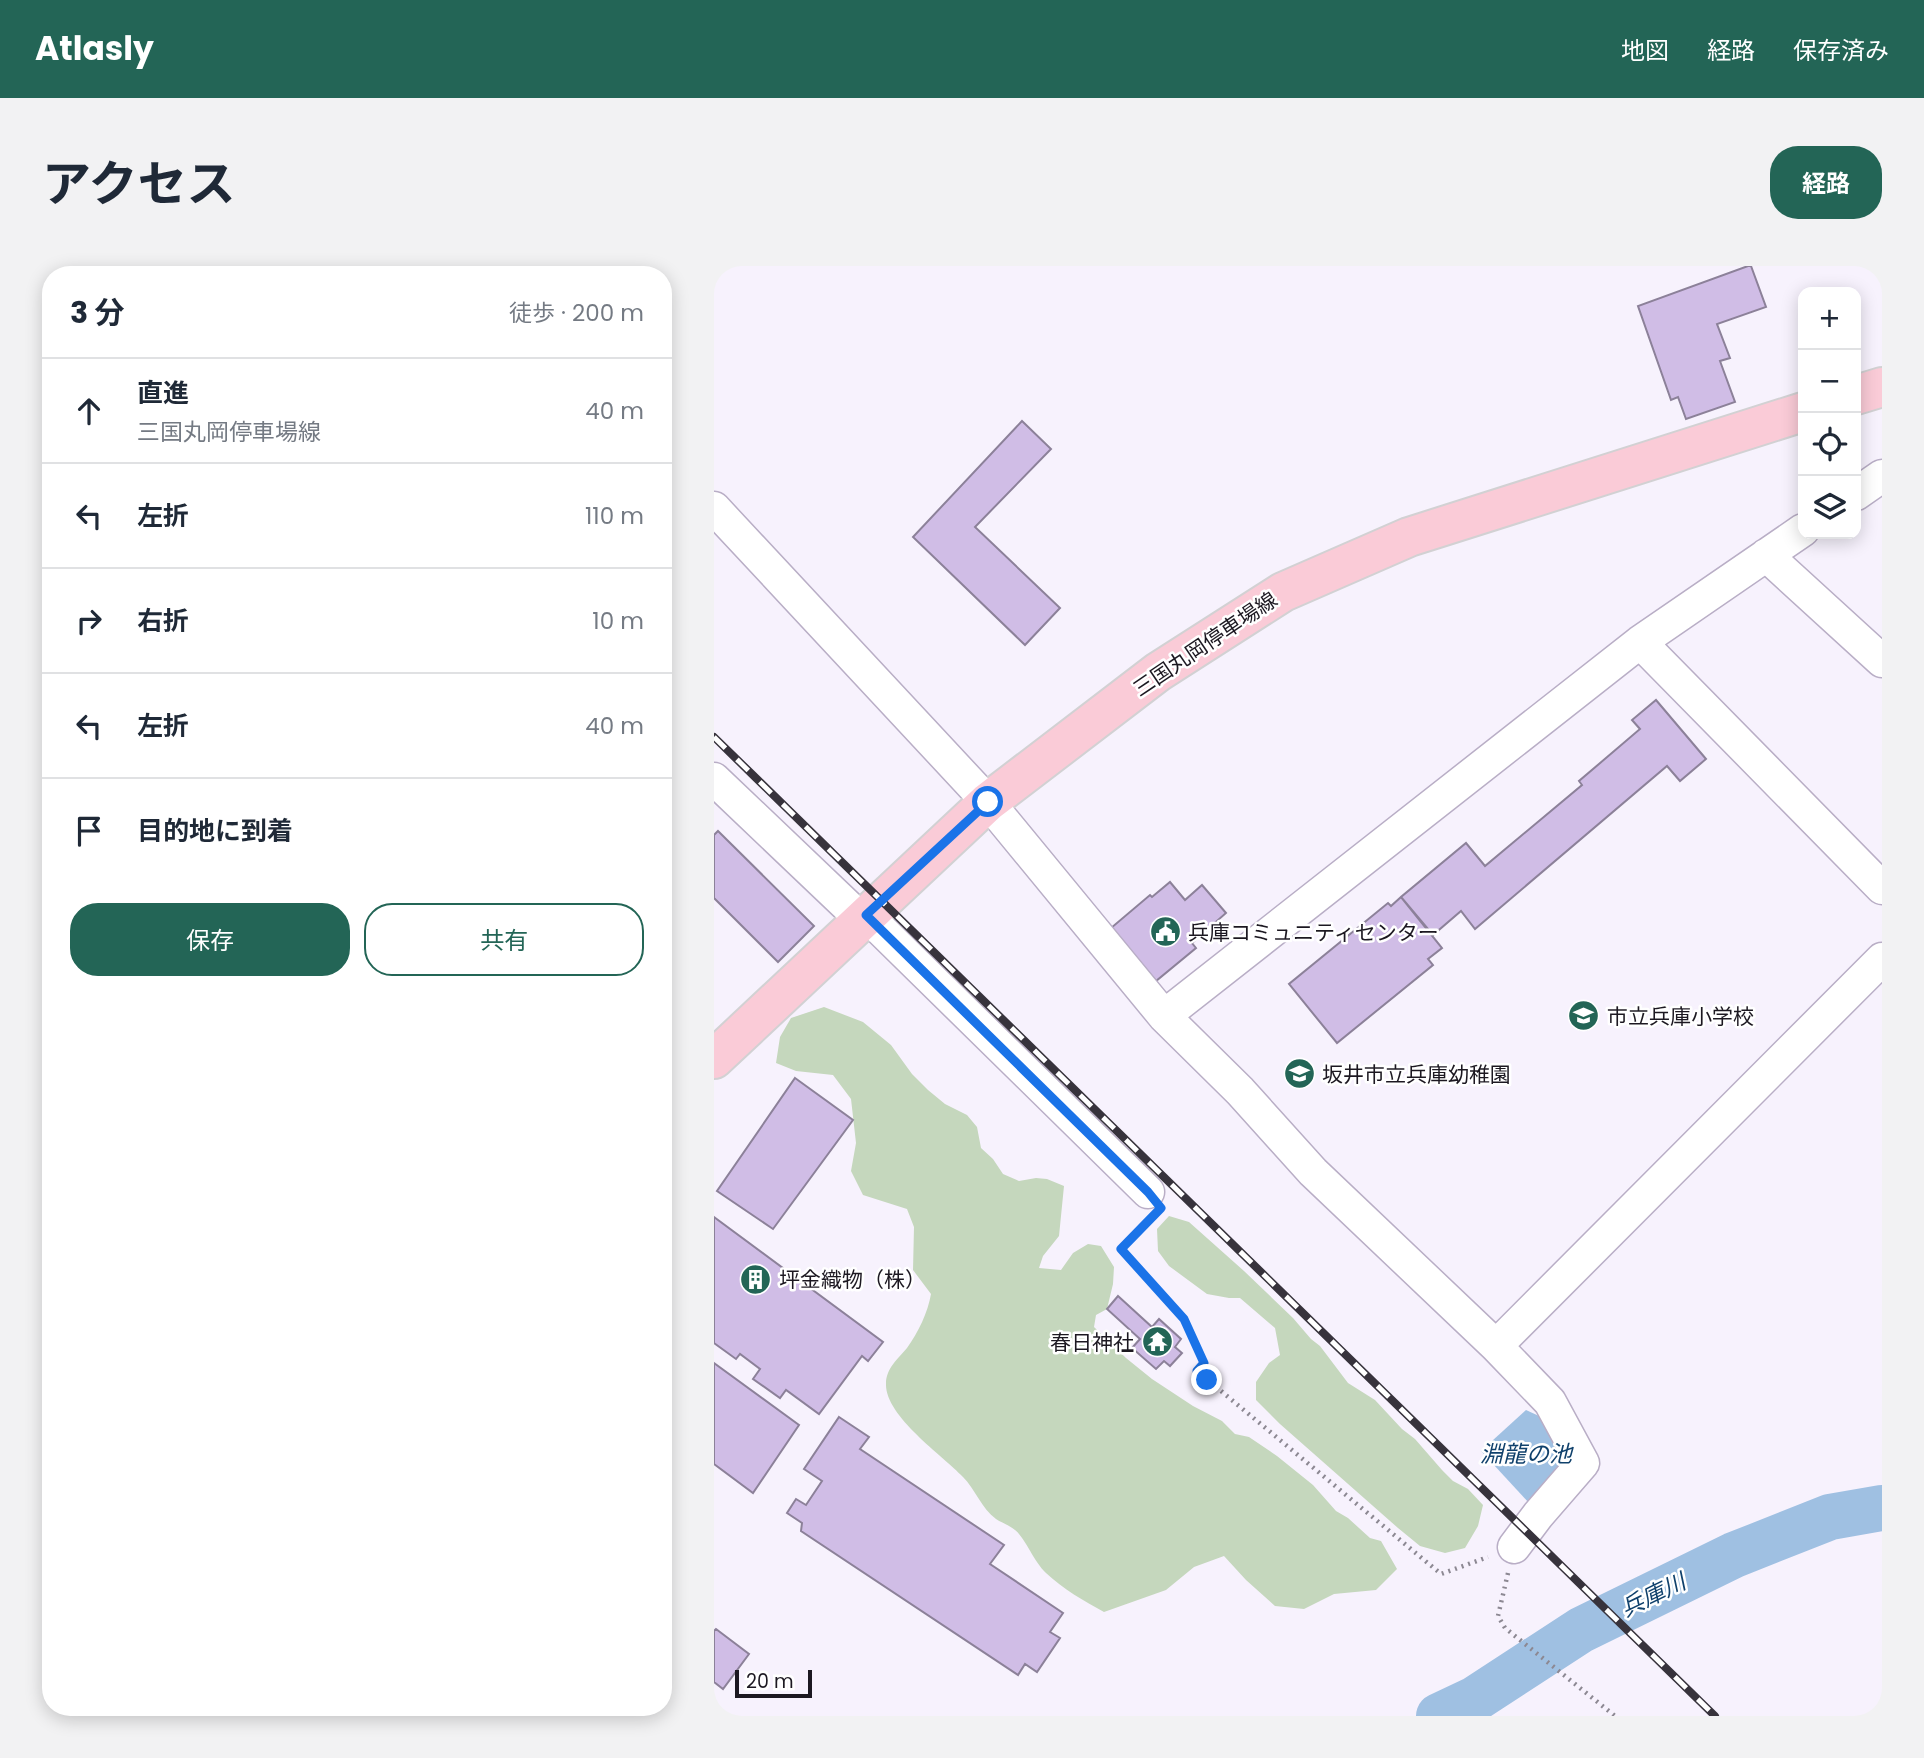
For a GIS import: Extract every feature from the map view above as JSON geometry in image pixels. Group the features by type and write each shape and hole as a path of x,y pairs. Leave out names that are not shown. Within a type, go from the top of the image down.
{"main road":[{"path":"1861,393 1882,387"},
{"name":"三国丸岡停車場線","path":"714,1059 988,802 1158,672 1283,592 1409,537 1800,413"}],"street":[{"path":"1861,491 1882,476"},
{"path":"714,508 988,802 1164,1016 1240,1091 1313,1172 1496,1346 1550,1402 1583,1462 1514,1547"},
{"path":"1164,1016 1640,642 1798,533"},
{"path":"1766,555 1882,661"},
{"path":"1640,642 1882,888"},
{"path":"714,779 864,917 1148,1192"},
{"path":"1496,1346 1882,959"}],"path":[{"path":"1148,1192 1161,1208 1121,1249 1184,1319 1204,1363 1197,1371 1441,1574 1514,1547"},
{"path":"1514,1547 1498,1616 1505,1628 1615,1716"}],"green space":[{"path":"824,1007 863,1022 891,1045 912,1074 928,1090 945,1104 967,1115 977,1127 981,1148 1003,1174 1019,1181 1047,1179 1064,1186 1059,1236 1043,1256 1039,1268 1061,1270 1073,1253 1088,1244 1101,1246 1114,1267 1113,1284 1107,1309 1096,1315 1094,1327 1152,1379 1222,1421 1235,1434 1249,1437 1277,1456 1313,1485 1336,1511 1370,1538 1381,1541 1397,1569 1376,1590 1334,1594 1304,1609 1275,1606 1224,1556 1194,1567 1166,1590 1104,1612 1046,1573 1019,1534 991,1515 963,1477 904,1422 888,1396 888,1373 919,1329 931,1294 913,1270 914,1227 907,1209 863,1195 851,1171 856,1143 851,1099 833,1075 796,1071 776,1063 780,1037 791,1018"},
{"path":"1169,1216 1189,1222 1244,1271 1320,1346 1348,1383 1375,1400 1453,1481 1468,1489 1483,1505 1478,1526 1465,1548 1445,1553 1420,1546 1256,1400 1256,1382 1269,1363 1280,1355 1275,1328 1240,1298 1207,1294 1169,1266 1158,1251 1157,1229"}],"water":[{"name":"淵龍の池","path":"1526,1410 1539,1416 1564,1457 1562,1465 1529,1503 1481,1451"}],"building":[{"path":"1751,266 1766,307 1717,324 1730,358 1720,361 1735,402 1686,419 1678,397 1671,400 1638,306"},
{"path":"1022,421 1051,449 975,527 1060,608 1025,645 913,537"},
{"path":"1656,700 1706,759 1680,781 1667,766 1475,929 1461,911 1433,935 1401,897 1466,843 1485,866 1582,785 1579,781 1640,729 1632,720"},
{"path":"718,831 814,926 778,962 714,898 714,835"},
{"path":"1170,882 1185,900 1202,885 1226,913 1192,943 1196,948 1156,981 1111,928"},
{"path":"1401,897 1442,948 1428,959 1433,965 1337,1043 1289,984 1388,903 1391,906"},
{"path":"795,1078 853,1120 773,1229 717,1191"},
{"name":"坪金織物（株）","path":"714,1217 883,1342 868,1361 862,1356 819,1414 786,1390 780,1398 753,1379 760,1369 740,1354 736,1359 714,1343"},
{"path":"1118,1296 1152,1327 1159,1319 1181,1339 1175,1347 1182,1353 1170,1366 1164,1361 1156,1369 1132,1348 1140,1339 1107,1309"},
{"path":"714,1363 799,1425 753,1493 714,1464"},
{"path":"839,1417 869,1437 860,1449 1004,1545 990,1564 1063,1613 1050,1632 1060,1638 1037,1672 1025,1664 1018,1675 801,1531 802,1523 787,1513 796,1499 806,1505 822,1481 804,1469"},
{"path":"716,1629 749,1654 723,1689 714,1682"}],"waterway":[{"name":"兵庫川","path":"1439,1716 1475,1699 1581,1630 1734,1555 1830,1517 1882,1508"}],"railway":[{"path":"714,737 1715,1716"}],"place":[{"name":"兵庫コミュニティセンター","path":"1165,932"},
{"name":"市立兵庫小学校","path":"1584,1016"},
{"name":"坂井市立兵庫幼稚園","path":"1299,1074"},
{"name":"坪金織物（株）","path":"756,1279"},
{"name":"春日神社","path":"1157,1342"}],"route":[{"path":"988,802 866,915 1148,1192 1161,1208 1121,1249 1184,1319 1204,1363 1197,1371 1207,1380"}]}
